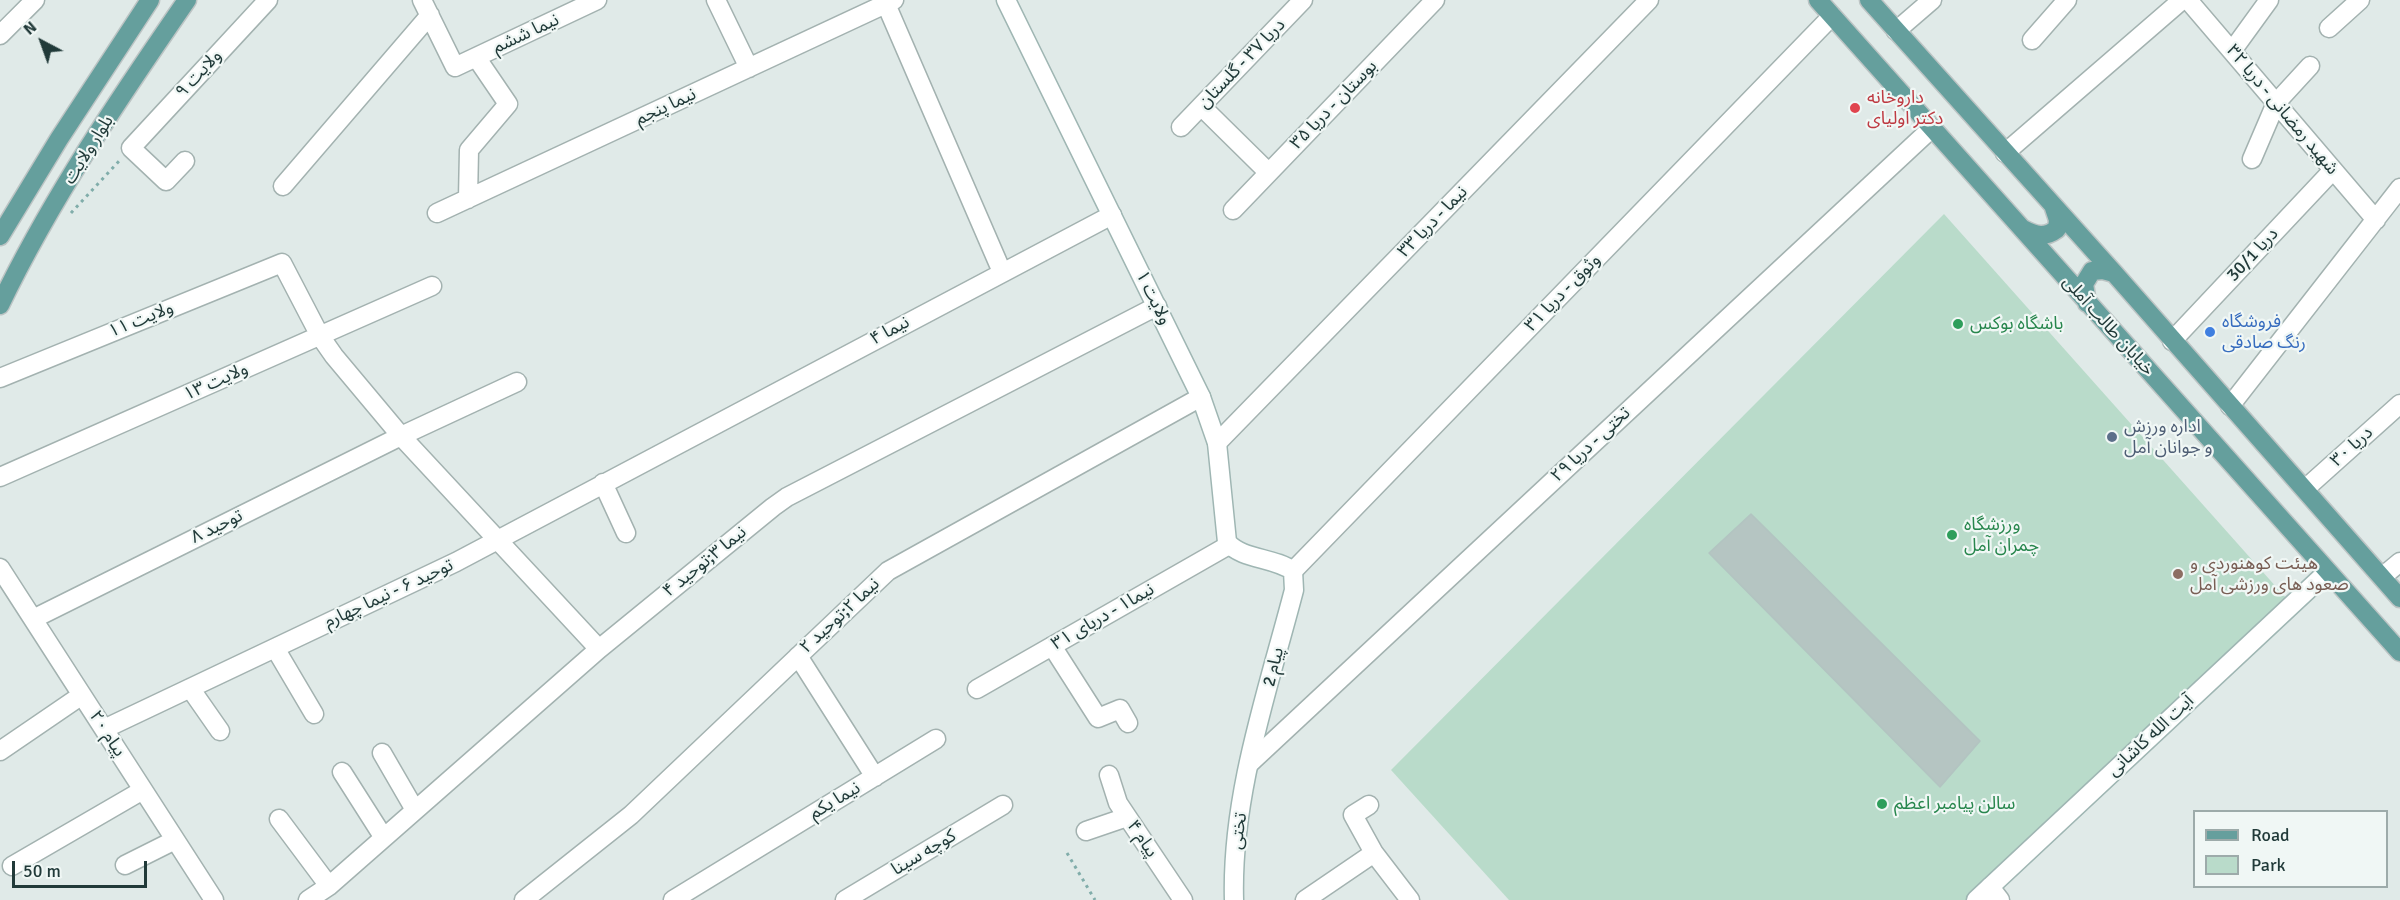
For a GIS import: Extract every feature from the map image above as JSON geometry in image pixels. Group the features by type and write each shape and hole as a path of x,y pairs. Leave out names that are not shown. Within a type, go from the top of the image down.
{"main road":[{"name":"بلوار ولایت","path":"0,236 59,138 150,0"},
{"name":"بلوار ولایت","path":"0,304 22,259 74,174 143,64 187,0"},
{"name":"خیابان طالب آملی","path":"1818,0 2400,652"},
{"name":"خیابان طالب آملی","path":"1869,0 2114,273 2400,598"},
{"path":"2019,226 2032,234 2042,236 2051,234 2057,229 2058,220 2054,208"},
{"path":"2087,303 2084,284 2092,271 2103,270 2114,273"}],"street":[{"path":"0,35 35,0"},
{"name":"ولایت ۹","path":"185,160 166,181 131,148 268,0"},
{"name":"نیما ششم","path":"426,8 455,68 597,0"},
{"path":"716,0 749,68"},
{"name":"ولایت ۱","path":"1006,0 1201,397 1217,443 1226,538 1229,545"},
{"name":"دریا ۳۷ - گلستان","path":"1181,127 1304,0"},
{"name":"بوستان - دریا ۳۵","path":"1233,210 1435,0"},
{"name":"نیما - دریا ۳۳","path":"1217,443 1649,0"},
{"path":"1896,31 1932,0"},
{"path":"2032,40 2067,0"},
{"path":"2006,153 2182,0"},
{"name":"شهید رمضانی - دریا ۳۲","path":"2188,0 2376,220"},
{"path":"2232,51 2269,0"},
{"path":"2329,28 2360,0"},
{"path":"890,2 1002,272"},
{"name":"نیما پنجم","path":"437,213 890,2"},
{"path":"283,186 426,8"},
{"name":"وثوق - دریا ۳۱","path":"1293,571 1832,16"},
{"path":"468,199 469,150 508,104 476,57"},
{"path":"2252,159 2276,104 2310,66"},
{"path":"1201,106 1268,172"},
{"name":"تختی - دریا ۲۹","path":"1250,762 1932,128"},
{"name":"دریا 30/1","path":"2172,341 2333,170"},
{"path":"2230,406 2400,188"},
{"name":"نیما ۴","path":"668,448 1112,215"},
{"name":"ولایت ۱۱","path":"0,378 282,263 320,336"},
{"name":"ولایت ۱۳","path":"0,477 432,286"},
{"name":"نیما ۳;توحید ۴","path":"308,900 329,886 599,649 787,497 1157,306"},
{"path":"320,336 401,436 599,649"},
{"name":"توحید ۸","path":"33,619 401,436 517,382"},
{"name":"نیما ۲;توحید ۲","path":"524,900 630,815 888,571 1201,397"},
{"name":"دریا ۳۰","path":"2304,489 2400,404"},
{"name":"توحید ۶ - نیما چهارم","path":"104,729 456,562 668,448"},
{"path":"603,483 626,533"},
{"path":"1229,545 1284,565 1293,571"},
{"name":"نیما۱ - دریای ۳۱","path":"978,689 1229,545"},
{"path":"2382,577 2400,561"},
{"name":"پیام ۲۰","path":"0,568 176,840 209,898"},
{"name":"پیام 2","path":"1250,762 1294,590 1293,571"},
{"name":"آیت الله کاشانی","path":"1976,900 1995,893 2327,572"},
{"path":"1052,646 1098,718 1120,710 1128,723"},
{"path":"275,648 315,714"},
{"name":"نیما یکم","path":"673,900 875,777 798,656"},
{"path":"190,688 220,731"},
{"path":"0,751 82,694"},
{"path":"875,777 936,739"},
{"path":"382,753 415,810"},
{"name":"تختی","path":"1233,900 1239,818 1250,762"},
{"path":"342,772 384,838"},
{"name":"پیام ۴","path":"1109,775 1118,803 1183,900"},
{"path":"12,866 143,790"},
{"name":"کوچه سینا","path":"845,900 1003,805"},
{"path":"1369,805 1353,815 1374,853 1410,900"},
{"path":"1086,831 1127,817"},
{"path":"279,819 329,886"},
{"path":"125,865 176,840"},
{"path":"1305,900 1374,853"}],"path":[{"path":"1067,853 1095,900"}],"green space":[{"path":"1944,214 2286,598 1976,900 1509,900 1391,770"}],"building":[{"path":"1751,514 1980,741 1940,787 1709,553"}],"place":[{"name":"داروخانه دکتر اولیای","path":"1855,108"},
{"name":"باشگاه‌ بوکس","path":"1958,324"},
{"name":"فروشگاه رنگ صادقی","path":"2210,332"},
{"name":"اداره ورزش و جوانان آمل","path":"2112,437"},
{"name":"ورزشگاه چمران آمل","path":"1952,535"},
{"name":"هیئت کوهنوردی و صعود های ورزشی آمل","path":"2178,574"},
{"name":"سالن پیامبر اعظم","path":"1882,804"}]}
